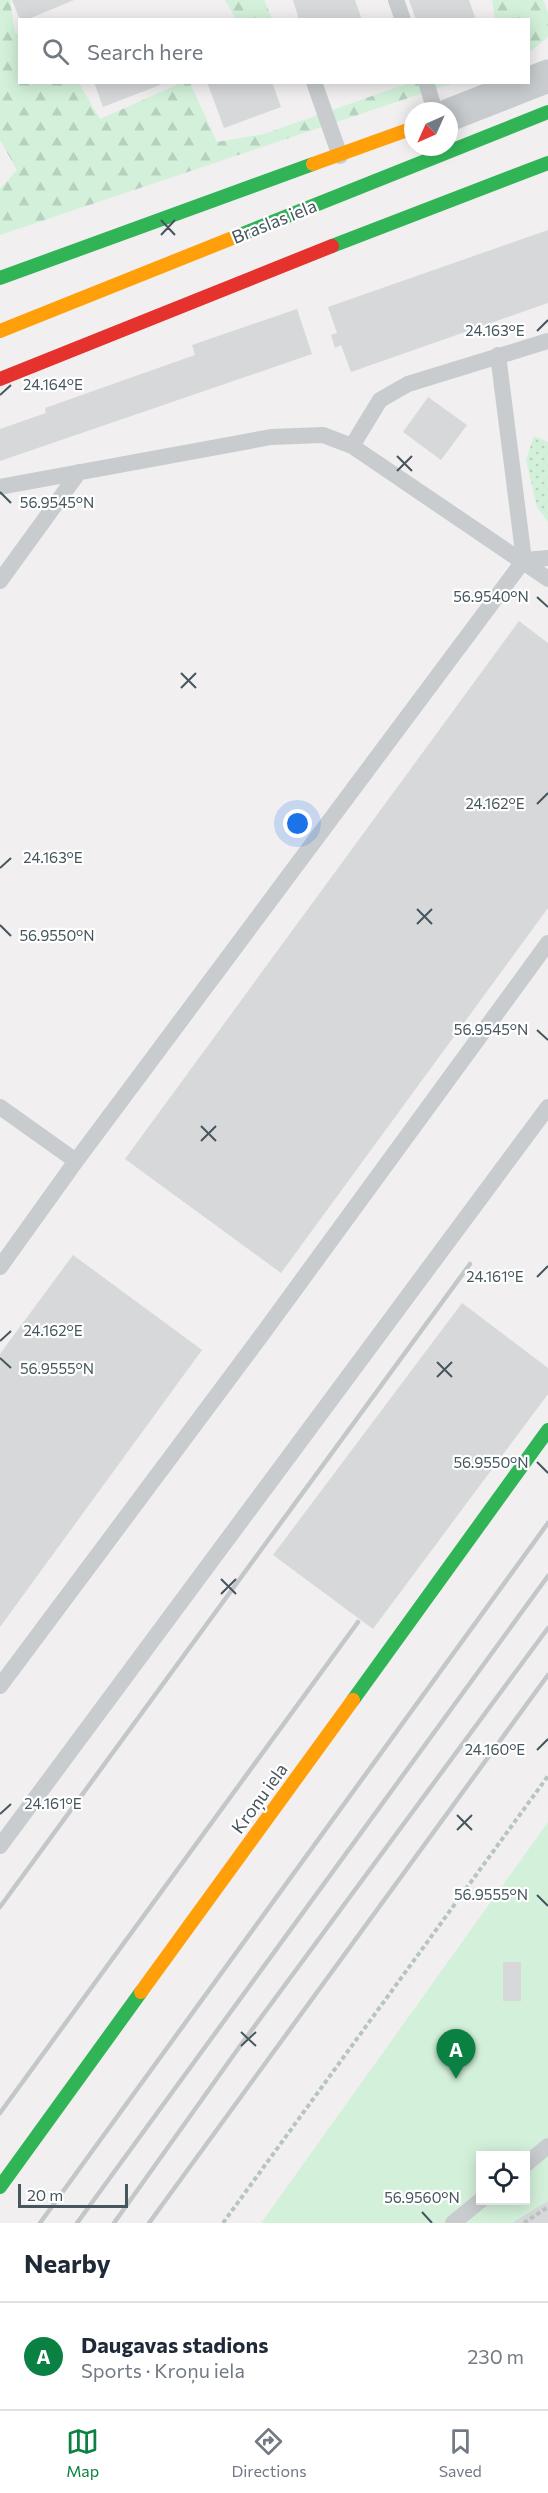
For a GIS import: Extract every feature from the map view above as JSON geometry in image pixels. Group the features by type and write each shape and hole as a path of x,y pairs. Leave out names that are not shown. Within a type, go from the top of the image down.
{"street":[{"path":"530,83 548,76"},
{"path":"458,111 528,84"},
{"name":"Braslas iela","path":"0,331 548,112"},
{"name":"Braslas iela","path":"0,278 404,131"},
{"path":"0,379 383,225 548,163"},
{"name":"Kroņu iela","path":"0,2187 548,1430"}],"lane":[{"path":"396,0 402,18"},
{"path":"315,84 340,156"},
{"path":"427,84 432,102"},
{"path":"352,446 380,400 408,384 548,341"},
{"path":"0,1267 76,1161 524,560 498,355"},
{"path":"0,487 271,437 323,435 352,446 524,560 548,579"},
{"path":"0,580 79,472"},
{"path":"524,560 548,558"},
{"path":"0,1686 261,1336 548,943"},
{"path":"0,1107 76,1161"},
{"path":"0,1846 548,1107"},
{"path":"530,2160 548,2146"},
{"path":"453,2223 476,2204"}],"path":[{"path":"223,2223 548,1776"},
{"path":"524,2223 548,2207"}],"green space":[{"path":"0,0 10,0 15,33 18,34 18,84 80,84 100,119 179,84 190,84 217,142 264,134 406,84 450,84 0,235 0,189 17,170 0,140"},
{"path":"225,0 264,0 272,18 235,18"},
{"path":"492,0 543,0 548,13 548,37 530,52 530,18 495,18"},
{"path":"534,436 548,442 548,522 537,507 526,460"},
{"path":"548,1822 548,2223 261,2223"}],"building":[{"path":"12,0 74,0 31,18 19,18"},
{"path":"293,0 355,0 361,18 298,18"},
{"path":"409,0 469,0 475,18 415,18"},
{"path":"95,84 160,84 160,85 103,107"},
{"path":"208,84 273,84 281,107 224,128"},
{"path":"548,230 548,303 351,372 341,345 335,348 331,335 337,333 328,307"},
{"path":"297,309 312,354 0,461 0,429 46,413 45,408 195,355 192,345"},
{"path":"428,397 467,425 441,460 403,432"},
{"path":"519,621 548,643 548,908 281,1273 125,1159"},
{"path":"73,1255 202,1350 0,1627 0,1354"},
{"path":"462,1303 548,1368 548,1394 373,1629 273,1555"},
{"path":"503,1962 521,1962 521,2001 503,2001"},
{"path":"548,2201 548,2223 512,2223"}],"railway":[{"path":"0,1907 470,1264"},
{"path":"40,2223 548,1523"},
{"path":"77,2223 548,1576"},
{"path":"0,2113 358,1622"},
{"path":"114,2223 240,2046 548,1628"},
{"path":"149,2223 548,1675"}],"traffic: fast":[{"path":"240,235 548,112"},
{"path":"332,246 548,163"},
{"path":"0,278 313,164"},
{"path":"353,1700 548,1430"},
{"path":"0,2187 141,1992"}],"traffic: slow":[{"path":"313,164 404,131"},
{"path":"0,331 240,235"},
{"path":"141,1992 353,1700"}],"traffic: jam":[{"path":"0,379 332,246"}],"place":[{"name":"Daugavas stadions","path":"456,2079"}]}
